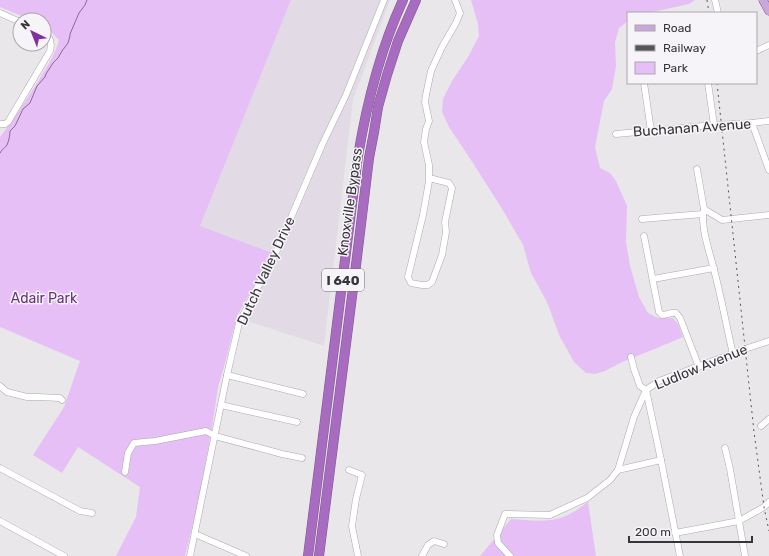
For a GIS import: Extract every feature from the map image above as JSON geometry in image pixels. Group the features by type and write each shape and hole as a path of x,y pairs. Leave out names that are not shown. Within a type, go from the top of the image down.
{"highway":[{"path":"364,122 364,102 370,76 386,30 399,0"},
{"name":"Knoxville Bypass","path":"308,556 358,156 371,90 394,20 403,0"},
{"name":"Knoxville Bypass","path":"319,556 369,158 378,107 387,75 398,41 416,0"}],"main road":[{"path":"763,0 769,11"}],"street":[{"name":"Dutch Valley Drive","path":"190,556 220,405 239,323 278,248 322,145 346,96 384,0"},
{"path":"429,178 450,183 452,188 445,222 446,232 442,255 432,282 428,285 422,285 411,283 408,277 423,215 429,178 429,165 424,142 429,121 425,102 431,71 460,13 455,0"},
{"path":"715,0 718,12"},
{"path":"0,13 12,18"},
{"path":"757,51 769,45"},
{"path":"0,124 5,124 8,122 49,52"},
{"path":"644,84 651,131"},
{"path":"708,84 714,125"},
{"name":"Buchanan Avenue","path":"616,134 769,121"},
{"path":"752,123 769,170"},
{"path":"697,169 705,236 714,268 733,354"},
{"path":"642,219 703,212 722,220 769,215"},
{"path":"644,236 659,312 662,315 673,312 680,318 699,367"},
{"path":"653,279 714,268"},
{"name":"Ludlow Avenue","path":"618,470 634,417 646,390 659,381 769,341"},
{"path":"631,357 640,386 646,390 680,556"},
{"path":"227,375 303,394"},
{"path":"0,386 7,392 27,397 60,398 62,400"},
{"path":"220,405 297,422"},
{"path":"761,426 769,419"},
{"path":"125,472 128,453 134,443 154,441 206,431 215,436 302,458"},
{"path":"725,448 745,556"},
{"path":"510,556 498,543 497,536 505,514 550,515 587,498 610,480 618,470 661,460"},
{"path":"0,468 80,511 92,513"},
{"path":"349,470 362,475 356,499 352,526 358,556"},
{"path":"675,533 739,521 764,507 769,502"},
{"path":"0,521 64,556"},
{"path":"195,534 246,556"},
{"path":"422,556 428,545 434,541 444,544"}],"shaded area":[{"path":"291,0 390,0 353,100 324,346 247,321 273,253 200,226"}],"green space":[{"name":"Adair Park","path":"0,0 291,0 200,226 273,253 237,316 218,387 199,500 185,556 116,556 136,517 140,487 78,447 62,473 33,455 64,407 80,361 0,327 0,137 36,85 52,58 59,40 52,33 52,12 12,12 0,7"},
{"path":"471,0 695,0 689,4 653,12 627,12 627,22 619,28 615,42 616,66 612,89 604,101 595,147 600,168 610,173 616,181 627,206 626,242 630,266 639,297 648,313 658,318 673,318 678,324 683,337 595,374 586,373 574,362 560,337 547,302 531,273 523,245 504,212 449,127 442,112 443,99 479,36 478,24"},
{"path":"588,502 596,556 480,556 511,519 540,521 555,519 570,514"}],"waterway":[{"path":"0,153 7,145 10,131 15,126 23,109 30,103 37,86 45,77 53,63 68,43 70,34 79,13 87,0"}],"railway":[{"path":"707,0 709,12"},
{"path":"717,84 754,432 764,507 769,531"}]}
